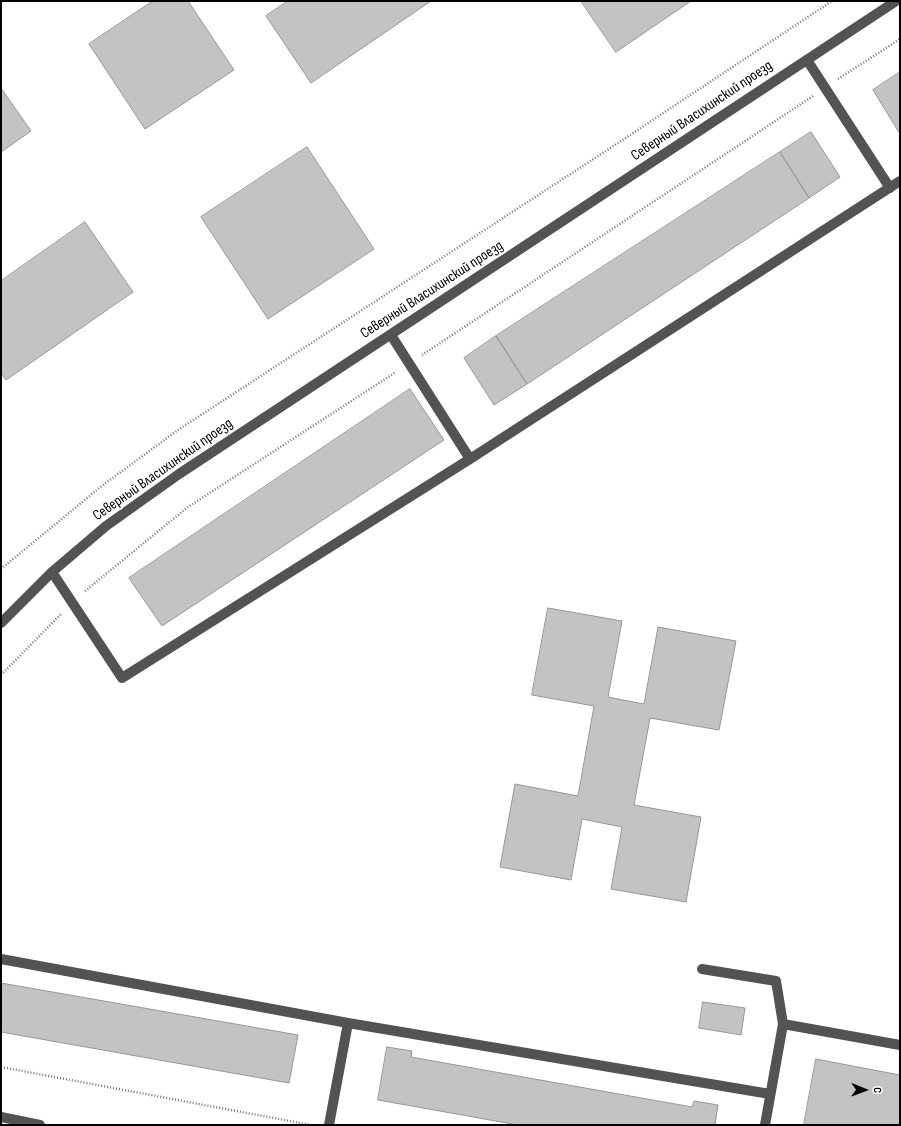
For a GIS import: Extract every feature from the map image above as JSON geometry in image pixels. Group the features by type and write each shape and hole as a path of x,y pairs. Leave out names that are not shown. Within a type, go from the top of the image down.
{"street":[{"name":"Северный Власихинский проезд","path":"1,623 52,572 106,526 179,474 896,1"},
{"path":"807,60 826,87 890,188"},
{"path":"52,572 122,678 470,459 900,181"},
{"path":"391,335 470,459"},
{"path":"1,959 348,1023 770,1094"},
{"path":"702,968 776,981 783,1024 765,1125"},
{"path":"329,1125 348,1023"},
{"path":"783,1024 900,1045"},
{"path":"1,1117 40,1125"}],"path":[{"path":"1,569 103,485 178,430 615,145 832,1"},
{"path":"1,675 73,602 188,507 409,364 900,39"},
{"path":"1,1067 312,1125"}],"building":[{"path":"153,1 188,1 234,70 145,129 89,44"},
{"path":"288,1 431,1 311,83 266,16"},
{"path":"581,1 691,1 616,52"},
{"path":"900,72 900,134 873,90"},
{"path":"1,88 31,131 1,152"},
{"path":"811,132 840,177 809,198 780,152"},
{"path":"307,147 374,249 268,319 201,217"},
{"path":"780,152 809,198 527,384 496,336"},
{"path":"85,222 133,292 6,380 1,373 1,281"},
{"path":"496,336 527,384 494,405 464,358"},
{"path":"410,389 444,440 162,626 129,578"},
{"path":"548,608 622,621 608,697 644,704 658,627 736,641 719,730 650,718 634,805 701,817 686,902 611,889 622,827 582,819 571,880 500,867 515,784 578,796 594,706 532,695"},
{"path":"1,983 298,1035 289,1083 1,1032"},
{"path":"703,1002 745,1008 741,1035 699,1028"},
{"path":"387,1047 412,1051 411,1057 692,1107 694,1101 718,1105 715,1125 518,1125 378,1100"},
{"path":"816,1059 900,1075 900,1125 804,1125"}]}
